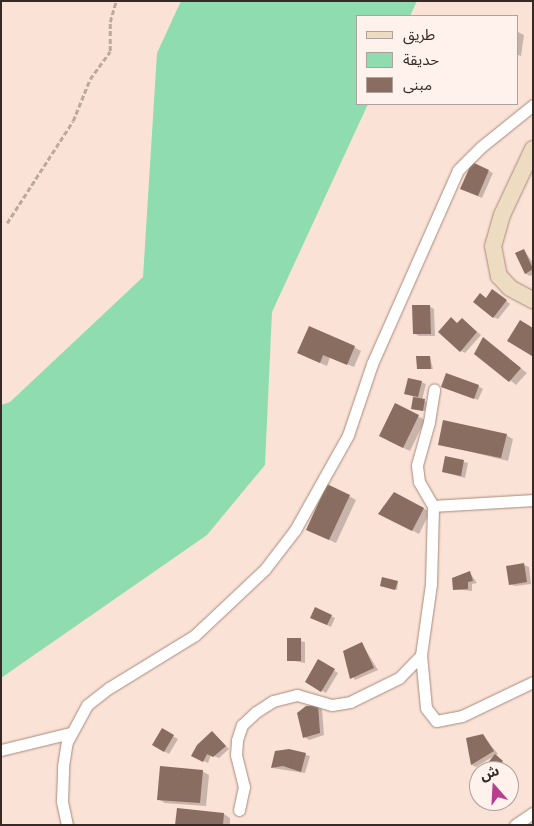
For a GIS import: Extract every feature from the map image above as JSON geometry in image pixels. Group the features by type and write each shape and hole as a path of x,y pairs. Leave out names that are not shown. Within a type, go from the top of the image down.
{"street":[{"path":"67,825 62,801 63,766 70,733 87,706 109,688 195,635 235,600 265,569 294,530 348,435 372,364 458,170 481,146 533,106"},
{"path":"533,149 502,215 493,246 494,261 499,276 510,288 533,300"},
{"path":"518,178 533,170"},
{"path":"434,389 430,422 416,465 419,482 433,506 431,584 421,656 426,708 436,721 462,716 533,682"},
{"path":"433,506 533,500"},
{"path":"238,810 244,787 236,755 237,740 242,725 256,712 273,701 298,695 332,705 350,702 399,678 421,656"},
{"path":"1,750 70,733"},
{"path":"515,825 533,813"}],"path":[{"path":"7,223 73,121 90,79 110,51 110,22 116,1"}],"green space":[{"path":"181,1 417,1 410,15 356,15 356,105 368,105 272,312 265,465 207,535 1,678 1,405 10,402 143,277 157,53"}],"building":[{"path":"472,162 489,170 478,196 460,189"},
{"path":"524,249 533,269 525,274 515,253"},
{"path":"492,289 507,300 493,318 473,302 480,293 486,298"},
{"path":"412,305 430,305 431,334 413,334"},
{"path":"451,317 457,323 462,318 477,332 460,352 438,332"},
{"path":"520,320 533,328 532,356 507,341"},
{"path":"309,326 355,346 347,365 323,355 320,363 297,353"},
{"path":"483,337 521,368 509,382 474,354"},
{"path":"416,356 430,356 431,369 417,369"},
{"path":"446,373 479,385 474,399 441,387"},
{"path":"408,378 422,381 418,397 404,394"},
{"path":"413,397 425,399 423,411 411,409"},
{"path":"395,403 419,415 403,448 379,436"},
{"path":"443,420 507,434 501,458 438,445"},
{"path":"445,456 464,460 461,476 442,472"},
{"path":"327,484 350,495 329,540 306,530"},
{"path":"394,492 424,508 412,531 378,514"},
{"path":"524,563 527,582 509,585 506,566"},
{"path":"470,571 473,581 468,582 468,589 453,590 452,578"},
{"path":"382,577 398,581 395,590 380,586"},
{"path":"315,607 332,615 327,625 310,618"},
{"path":"287,638 301,638 301,661 287,661"},
{"path":"362,642 374,668 350,679 343,651"},
{"path":"318,659 335,669 321,692 305,682"},
{"path":"318,705 320,733 303,738 297,713 306,706"},
{"path":"162,728 174,735 164,752 152,745"},
{"path":"212,731 226,746 213,757 207,754 203,762 191,756 197,745"},
{"path":"483,734 494,751 478,761 470,761 466,738"},
{"path":"289,749 306,753 301,772 283,766 271,768 275,751"},
{"path":"495,754 503,761 489,761"},
{"path":"160,766 203,770 200,803 157,800"},
{"path":"177,808 224,813 223,825 175,825"}]}
